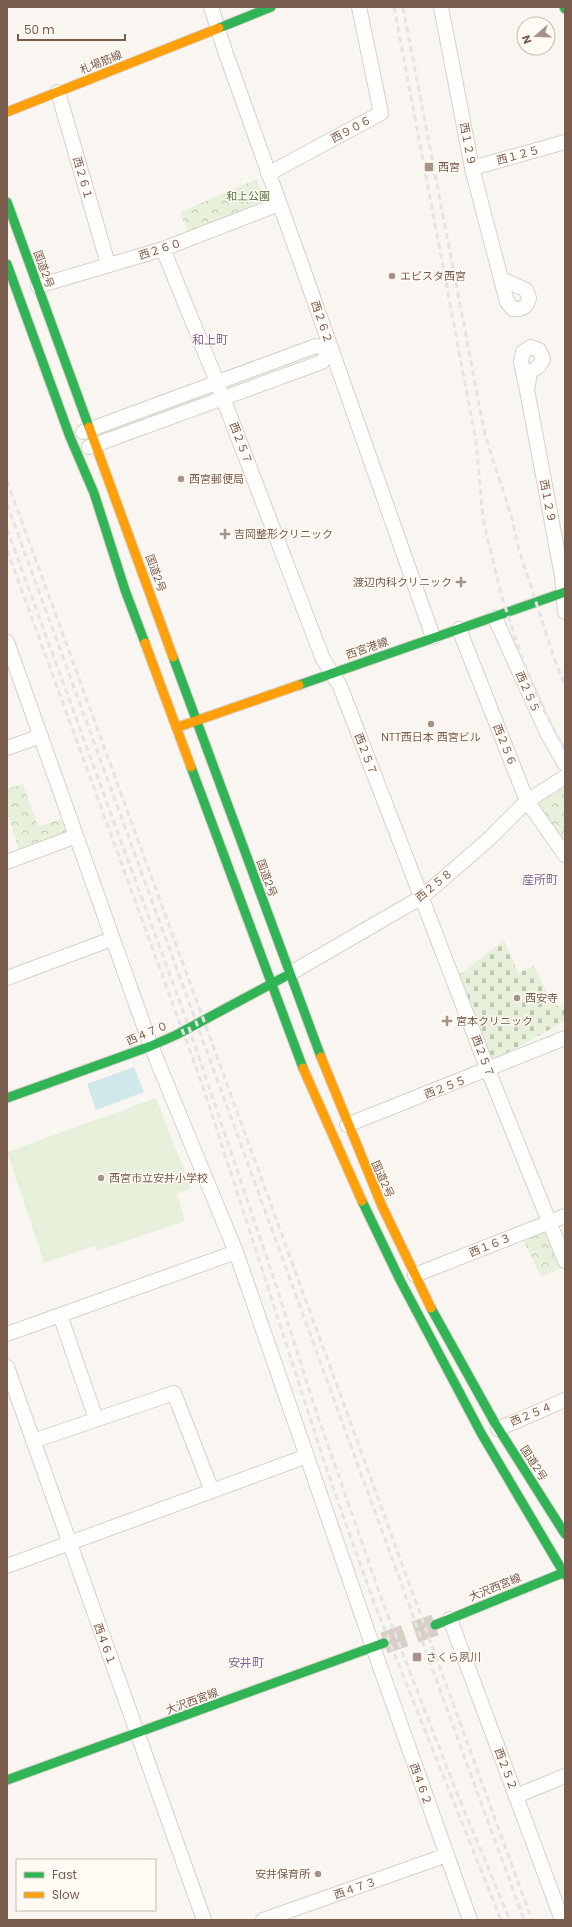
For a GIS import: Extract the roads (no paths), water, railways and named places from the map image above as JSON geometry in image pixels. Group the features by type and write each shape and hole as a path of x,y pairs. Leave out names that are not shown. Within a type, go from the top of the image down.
{"main road":[{"name":"札場筋線","path":"7,112 271,7"},
{"name":"国道2号","path":"7,202 289,974 347,1125 396,1236 415,1275 498,1429 565,1534"},
{"path":"7,264 70,437 109,538 125,590 307,1079 379,1240 481,1433 564,1573"},
{"name":"西宮港線","path":"177,727 433,637 495,618 564,593"},
{"name":"西４７０","path":"7,1098 151,1046 289,974"},
{"name":"大沢西宮線","path":"435,1625 564,1573"},
{"name":"大沢西宮線","path":"7,1780 378,1645"}],"street":[{"name":"西２６２","path":"211,7 268,174 299,256 433,637"},
{"name":"西９０６","path":"268,174 381,113 359,7"},
{"name":"西１２９","path":"441,7 472,168 502,279"},
{"name":"西２６１","path":"58,92 108,264"},
{"name":"西１２５","path":"472,168 565,142"},
{"name":"西２６０","path":"38,286 108,264 163,249 279,204"},
{"name":"西２５７","path":"163,249 223,397 324,659 340,686 488,1070 565,1262"},
{"path":"70,437 316,346 331,349 322,362 223,397 77,452"},
{"name":"西１２９","path":"527,390 562,576 565,612"},
{"name":"西２５５","path":"495,618 548,735 565,764"},
{"name":"西２５６","path":"459,629 527,801 565,855"},
{"name":"西４６２","path":"7,642 151,1046 236,1252 307,1456 378,1645 470,1920"},
{"path":"7,748 41,736"},
{"name":"西２５８","path":"289,974 422,896 489,839 527,801 565,777"},
{"path":"7,862 76,836"},
{"path":"7,978 112,939"},
{"name":"西２５５","path":"347,1125 565,1038"},
{"name":"西１６３","path":"415,1275 565,1216"},
{"path":"7,1334 236,1252"},
{"path":"60,1315 96,1419"},
{"name":"西４６１","path":"7,1367 204,1920"},
{"path":"33,1441 174,1393 212,1491"},
{"name":"西２５４","path":"498,1429 565,1400"},
{"path":"7,1566 307,1456"},
{"name":"西２５２","path":"450,1619 562,1920"},
{"path":"516,1796 565,1776"},
{"name":"西４７３","path":"264,1920 447,1855"}],"water":[{"path":"134,1067 144,1092 96,1110 87,1084"}],"tunnel":[{"path":"384,1643 435,1625"}],"railway":[{"path":"394,7 476,441 483,519 501,594 520,652 539,701 565,750"},
{"path":"403,7 485,435 511,515 519,550 555,661 565,685"},
{"path":"7,481 532,1920"},
{"path":"7,504 524,1920"},
{"path":"7,529 186,1019 276,1285 315,1408 382,1600 455,1788 510,1920"},
{"path":"7,550 202,1084 328,1473 374,1603 501,1920"}],"place":[{"name":"西宮","path":"429,167"},
{"name":"エビスタ西宮","path":"392,276"},
{"name":"西宮郵便局","path":"181,479"},
{"name":"吉岡整形クリニック","path":"225,534"},
{"name":"渡辺内科クリニック","path":"461,582"},
{"name":"NTT西日本 西宮ビル","path":"431,724"},
{"name":"西安寺","path":"517,998"},
{"name":"宮本クリニック","path":"447,1021"},
{"name":"西宮市立安井小学校","path":"101,1178"},
{"name":"さくら夙川","path":"417,1657"},
{"name":"安井保育所","path":"318,1874"}],"district":[{"name":"和上町","path":"210,339"},
{"name":"産所町","path":"540,879"},
{"name":"安井町","path":"246,1662"}],"park label":[{"name":"和上公園","path":"248,196"}]}
